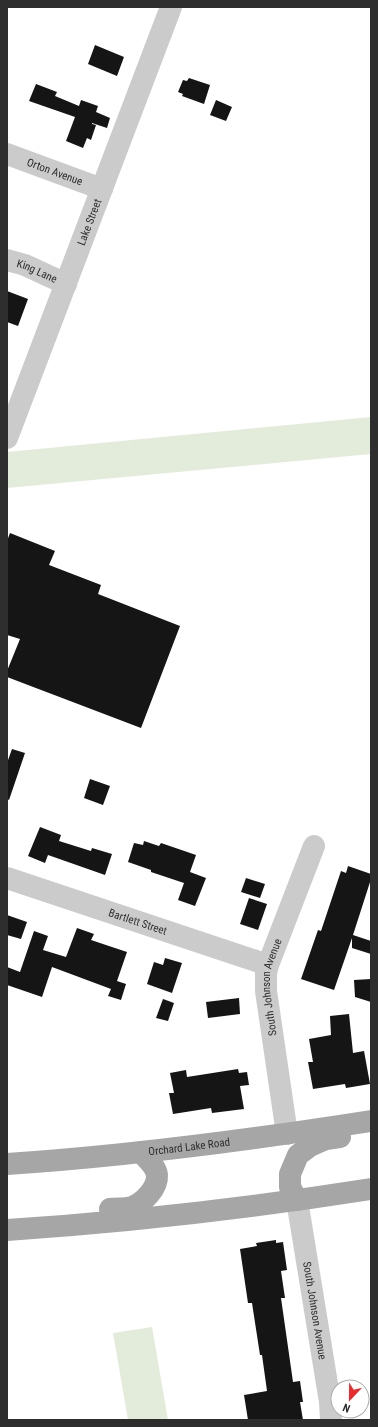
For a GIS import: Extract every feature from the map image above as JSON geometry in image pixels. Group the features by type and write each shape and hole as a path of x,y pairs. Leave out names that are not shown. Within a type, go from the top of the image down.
{"main road":[{"name":"Orchard Lake Road","path":"7,1164 141,1152 287,1134 371,1121"},
{"path":"297,1200 290,1187 290,1174 298,1156 310,1146 326,1139 371,1132"},
{"path":"7,1217 132,1207 147,1198 154,1187 157,1175 154,1167 141,1152"},
{"path":"7,1230 188,1214 371,1189"}],"street":[{"name":"Lake Street","path":"9,430 171,7"},
{"name":"Orton Avenue","path":"7,154 102,189"},
{"name":"King Lane","path":"7,260 25,265 66,284"},
{"name":"South Johnson Avenue","path":"287,1134 266,991 266,974 268,965 314,846"},
{"name":"Bartlett Street","path":"7,878 268,965"},
{"name":"South Johnson Avenue","path":"297,1200 330,1402 331,1420"}],"green space":[{"path":"371,417 371,454 7,488 7,452"},
{"path":"152,1327 168,1420 128,1420 113,1333"}],"building":[{"path":"95,45 124,57 117,76 88,64"},
{"path":"189,78 210,85 204,104 182,96 183,94 178,92 183,80 187,81"},
{"path":"36,84 57,92 55,96 79,106 81,100 98,106 96,112 110,118 107,128 92,123 96,125 91,140 87,138 83,148 66,141 75,117 29,101"},
{"path":"216,100 232,107 226,121 210,115"},
{"path":"7,291 28,299 18,326 7,322"},
{"path":"10,533 55,551 49,565 101,585 98,594 180,626 141,728 7,677 7,671 20,639 7,635 7,541"},
{"path":"12,749 25,753 9,800 7,799 7,763"},
{"path":"90,779 110,786 103,805 84,798"},
{"path":"40,827 61,835 59,841 91,851 92,848 112,854 105,875 48,855 45,863 28,856"},
{"path":"144,841 159,846 161,843 196,855 190,872 206,878 195,906 178,900 184,883 151,872 151,870 128,862 134,843 143,845"},
{"path":"348,866 371,874 371,879 353,935 371,941 371,954 352,948 352,938 334,990 301,979 318,930 321,931 341,871 346,873"},
{"path":"246,878 265,884 260,898 241,892"},
{"path":"249,898 267,904 258,930 240,924"},
{"path":"7,915 27,922 21,939 7,935"},
{"path":"77,928 94,934 91,940 127,952 117,981 126,984 121,1000 108,996 111,989 52,967 42,997 7,985 7,967 20,972 34,931 48,936 43,950 66,957"},
{"path":"165,958 182,963 172,993 147,984 154,962 163,965"},
{"path":"371,979 371,1002 355,997 354,980"},
{"path":"239,998 240,1014 208,1018 206,1002"},
{"path":"163,999 174,1003 168,1021 156,1018"},
{"path":"349,1014 353,1053 364,1051 370,1084 346,1088 345,1084 313,1089 308,1062 313,1062 309,1039 331,1035 330,1016"},
{"path":"238,1069 239,1073 247,1072 249,1085 240,1086 244,1109 212,1113 211,1108 173,1114 169,1093 174,1093 170,1073 186,1070 187,1077"},
{"path":"276,1240 276,1243 283,1242 287,1270 281,1271 285,1298 281,1298 293,1382 300,1381 303,1402 300,1402 303,1420 248,1420 244,1395 267,1391 252,1303 248,1303 240,1249 257,1246 256,1243"}]}
